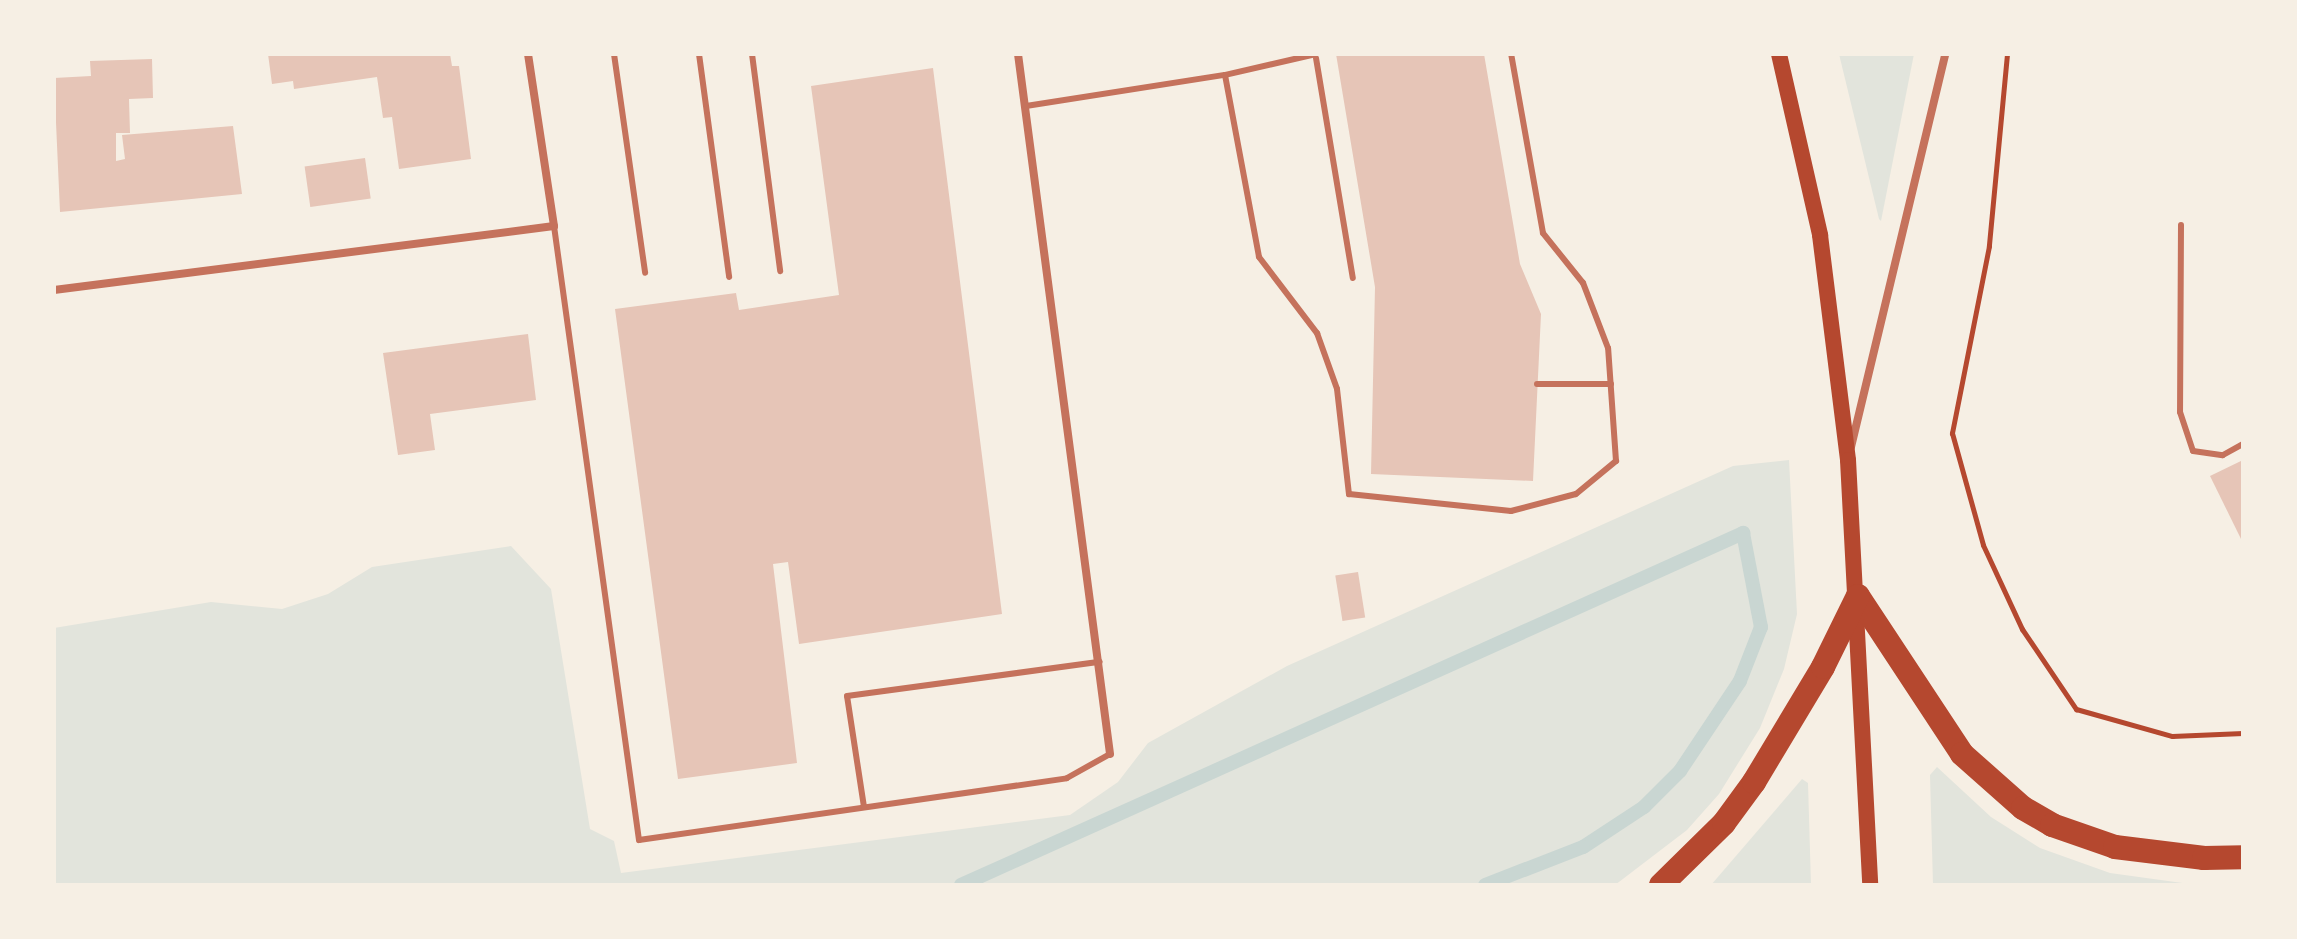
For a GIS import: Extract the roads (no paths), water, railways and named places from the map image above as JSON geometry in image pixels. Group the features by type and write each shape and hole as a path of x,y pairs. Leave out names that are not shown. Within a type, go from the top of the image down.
{"highway":[{"path":"1858,596 1962,754 2023,808 2060,828 2115,847 2204,858 2243,857"},
{"path":"1661,885 1724,823 1754,782 1823,667 1858,596"}],"main road":[{"path":"1779,54 1820,235 1848,460 1858,596 1870,885"}],"street":[{"path":"54,290 554,226 528,54"},
{"path":"1018,54 1110,754"},
{"path":"1848,460 1945,54"}],"lane":[{"path":"614,54 645,273"},
{"path":"699,54 729,277"},
{"path":"752,54 780,271"},
{"path":"1225,75 1259,257 1317,333 1337,389 1349,494 1511,511 1576,494 1616,461 1608,348 1583,283 1543,233 1511,54"},
{"path":"1026,106 1225,75 1316,56 1353,278"},
{"path":"2181,225 2180,412 2193,451 2223,455 2243,444"},
{"path":"554,226 639,840 1067,778 1110,754"},
{"path":"1537,384 1611,384"},
{"path":"864,807 847,696 1100,662"}],"waterway":[{"path":"961,885 1743,533 1761,627 1740,681 1680,771 1644,807 1583,847 1485,885"}]}
